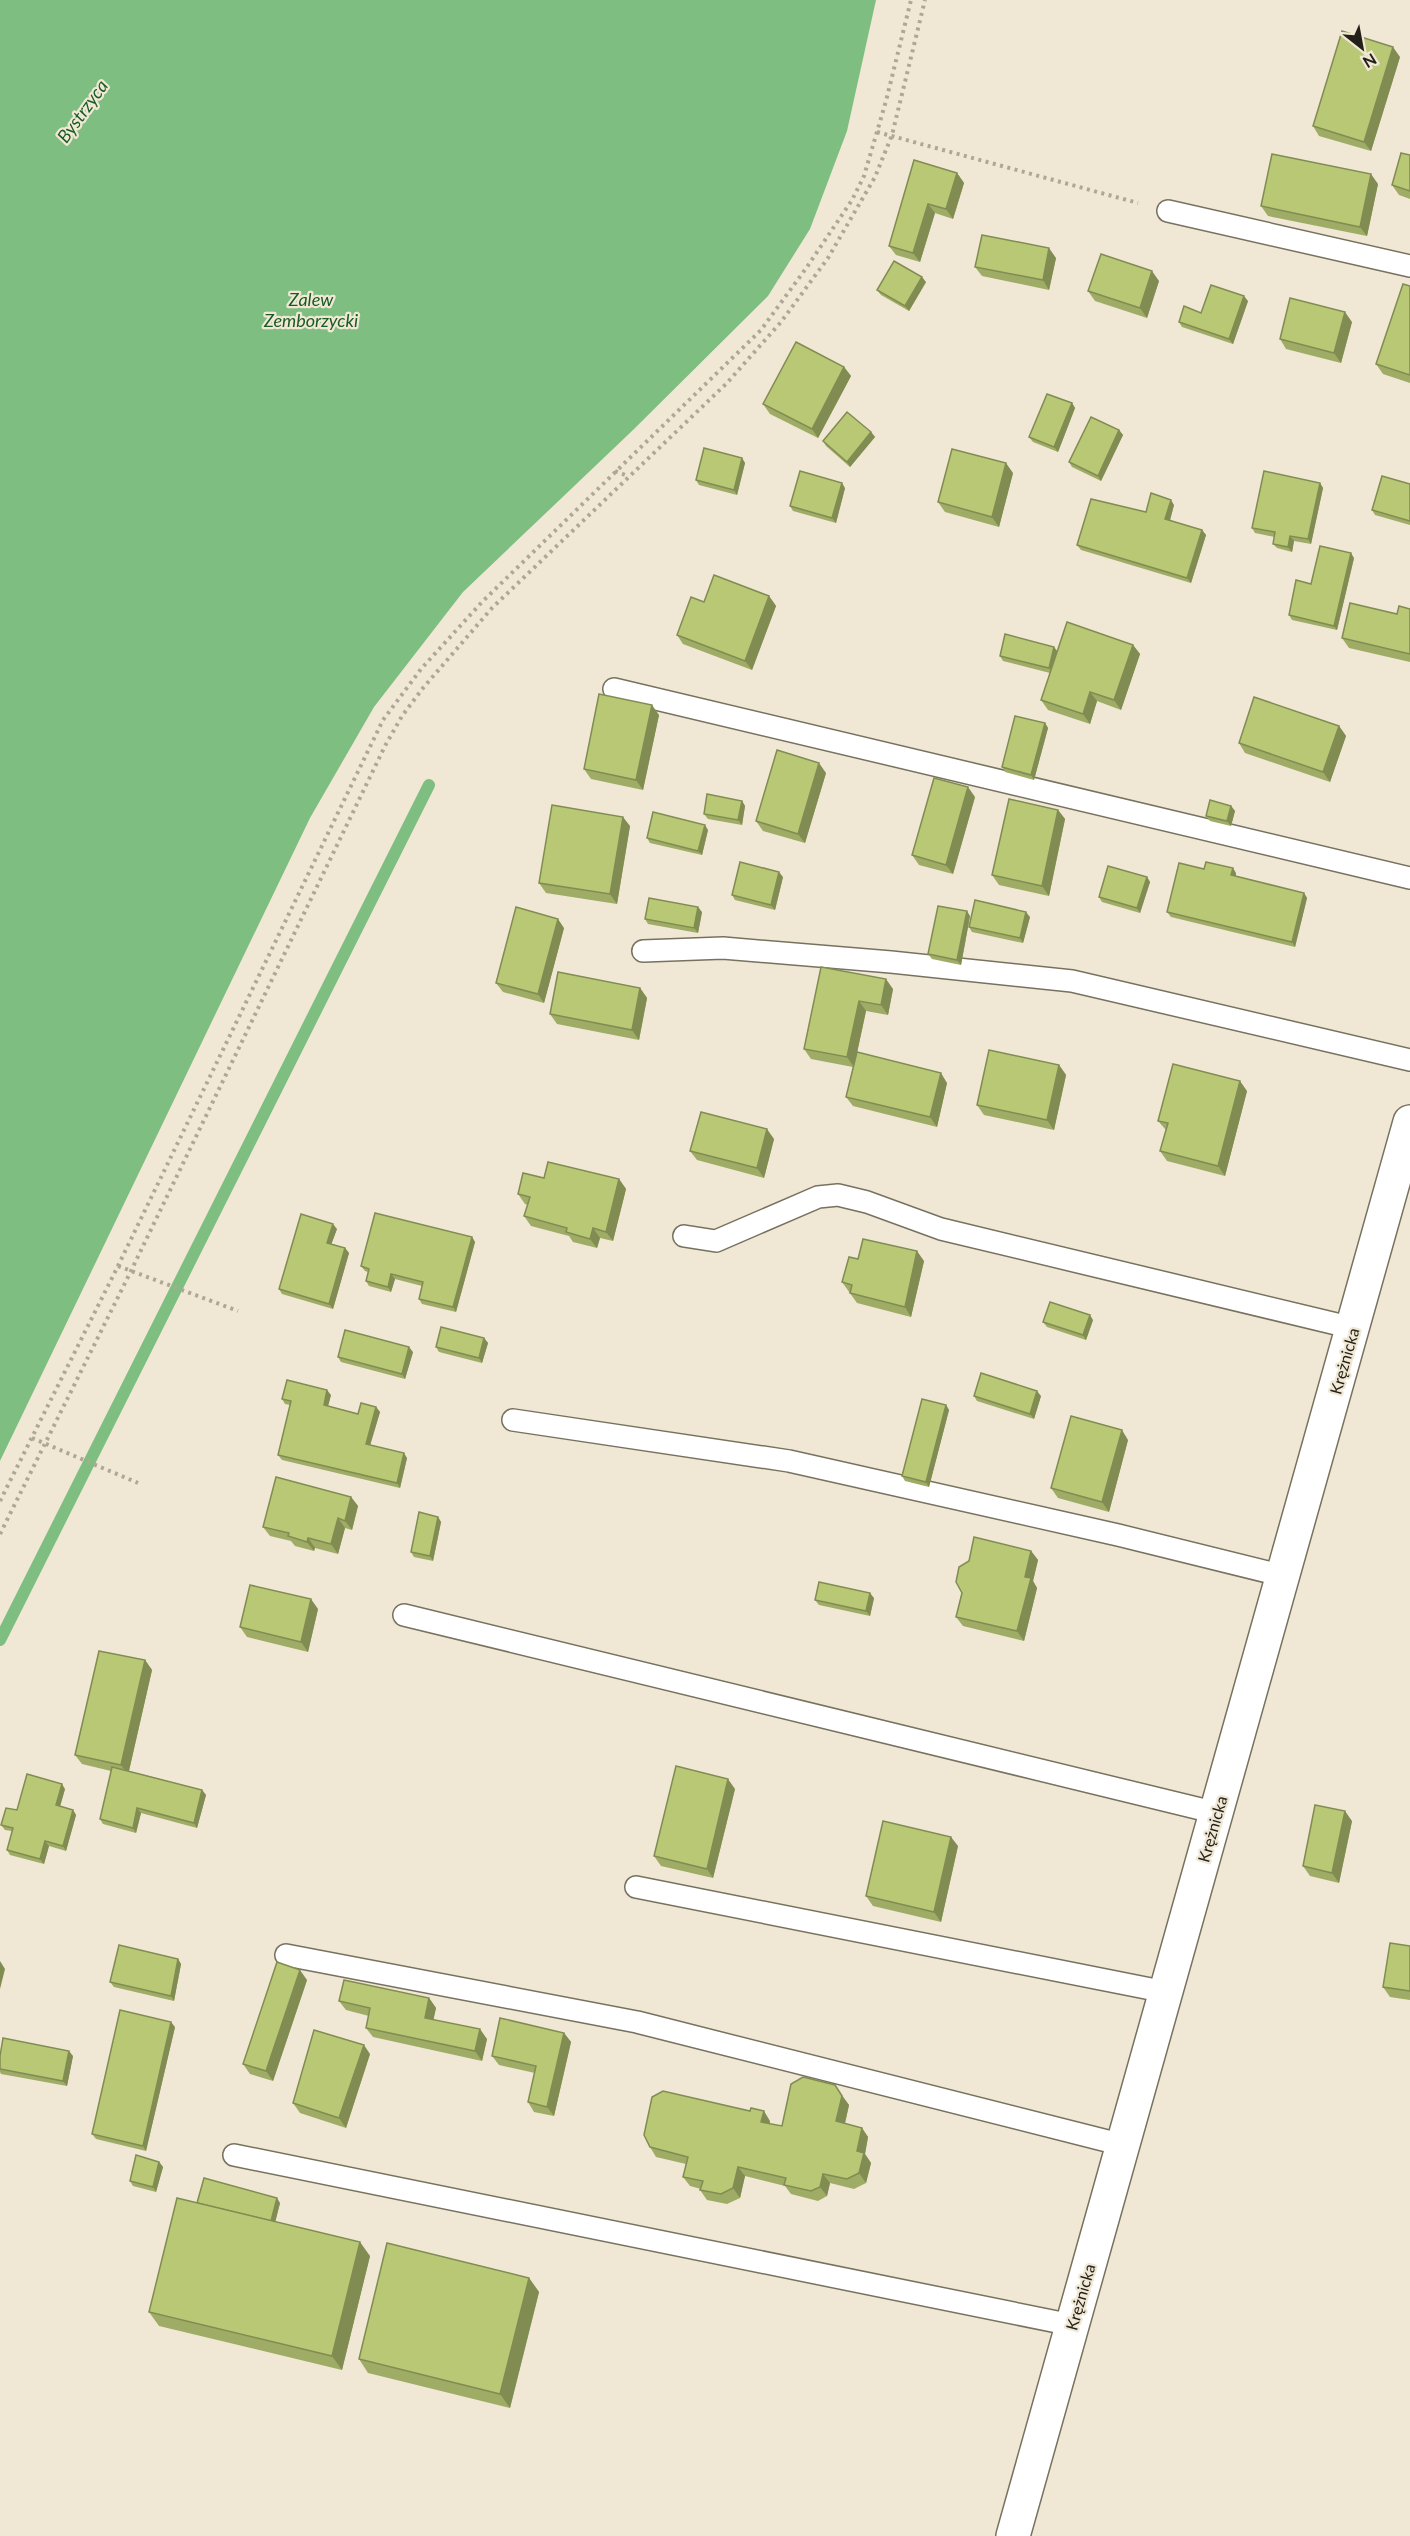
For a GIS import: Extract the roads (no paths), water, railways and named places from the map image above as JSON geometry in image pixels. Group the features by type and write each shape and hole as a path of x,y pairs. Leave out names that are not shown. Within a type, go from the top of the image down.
{"street":[{"name":"Krężnicka","path":"1013,2536 1410,1122"}],"lane":[{"path":"1168,211 1410,266"},
{"path":"614,689 1410,878"},
{"path":"643,951 723,948 891,962 1072,981 1410,1060"},
{"path":"684,1236 716,1241 818,1197 838,1195 867,1202 941,1229 1353,1329"},
{"path":"513,1420 789,1461 1118,1535 1284,1576"},
{"path":"404,1615 1217,1814"},
{"path":"636,1887 1166,1992"},
{"path":"286,1955 637,2022 1124,2145"},
{"path":"234,2155 1072,2325"}],"water":[{"name":"Zalew Zemborzycki","path":"0,0 876,0 847,131 810,229 768,296 633,430 463,592 374,707 310,818 0,1461"}],"waterway":[{"path":"0,1640 429,785"}],"water label":[{"name":"Bystrzyca","path":"82,111"}]}
